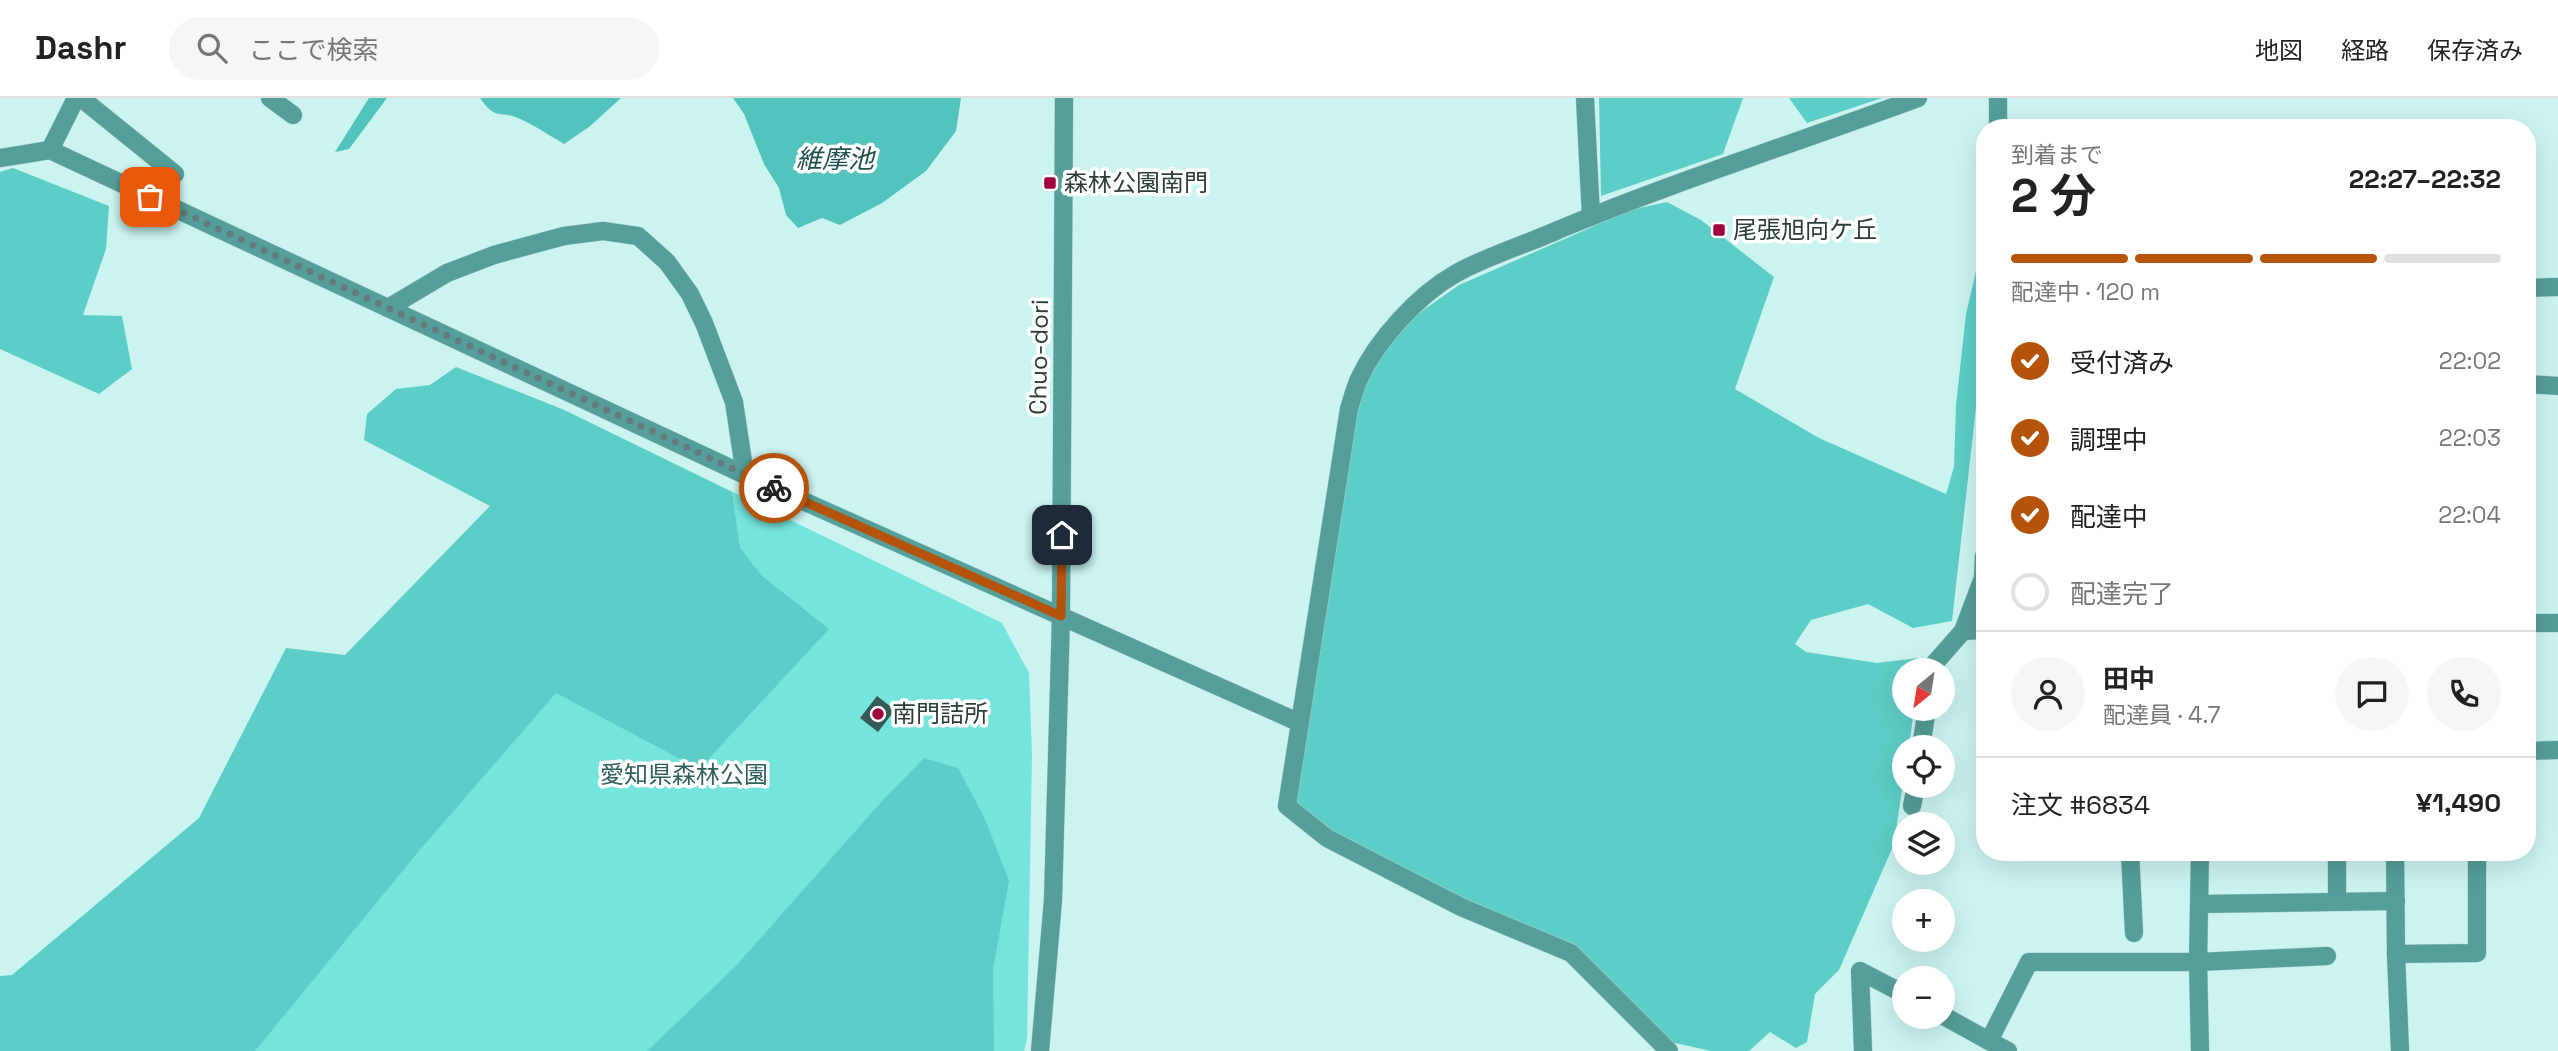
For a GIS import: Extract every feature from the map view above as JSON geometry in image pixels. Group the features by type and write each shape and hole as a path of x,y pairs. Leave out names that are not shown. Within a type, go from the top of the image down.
{"street":[{"path":"50,150 79,98 175,174"},
{"path":"270,98 293,115"},
{"name":"Chuo-dori","path":"1040,1051 1053,900 1061,616 1065,98"},
{"path":"1585,98 1591,217"},
{"path":"1669,1051 1571,954 1461,908 1327,838 1287,806 1349,409 1360,378 1382,344 1408,311 1455,274 1722,166 1782,148 1918,98"},
{"path":"1998,98 1998,119"},
{"path":"0,158 50,150 745,475 1298,722"},
{"path":"388,307 447,274 495,255 564,236 603,231 638,236 667,262 690,294 704,323 734,401 745,475"},
{"path":"2536,288 2558,287"},
{"path":"2536,385 2558,386"},
{"path":"1939,658 1963,631 1976,597"},
{"path":"2536,623 2558,623"},
{"path":"1963,631 1976,630"},
{"path":"2536,751 2558,750"},
{"path":"1912,806 1914,798"},
{"path":"2130,861 2134,933"},
{"path":"2200,861 2200,1051"},
{"path":"2337,861 2337,901"},
{"path":"2396,861 2400,1051"},
{"path":"2396,954 2477,953 2477,861"},
{"path":"2200,904 2396,901"},
{"path":"1989,1041 2029,962 2198,962 2328,956"},
{"path":"1863,1051 1860,971 1892,988"},
{"path":"1955,1023 2008,1051"}],"green space":[{"name":"愛知県森林公園","path":"562,409 1002,623 1029,673 1032,754 1027,1040 1024,1051 0,1051 0,1025 565,519"}],"shaded area":[{"path":"1599,98 1743,98 1723,154 1601,196"},
{"path":"1789,98 1882,98 1807,123"},
{"path":"13,168 109,206 106,249 83,315 122,316 132,369 99,394 0,349 0,172"},
{"path":"1667,202 1701,220 1774,277 1735,389 1819,438 1946,494 1954,467 1956,405 1966,314 1976,271 1976,407 1952,621 1913,628 1868,604 1811,620 1795,644 1806,652 1877,663 1892,661 1892,721 1912,721 1911,735 1892,735 1892,798 1901,798 1899,812 1892,812 1892,849 1839,970 1815,994 1807,1042 1796,1048 1770,1032 1749,1051 1711,1051 1666,1041 1572,950 1329,836 1291,804 1351,410 1365,376 1412,318 1459,285 1621,212"},
{"path":"456,367 562,409 732,492 740,548 762,576 829,629 699,769 556,693 418,852 255,1051 0,1051 0,976 12,975 199,818 286,648 345,655 490,506 364,440 367,414 396,389 430,385"},
{"path":"924,758 958,768 985,819 1009,881 993,969 994,1051 647,1051 735,967 883,800"}],"water":[{"path":"369,98 387,98 349,149 335,152"},
{"path":"480,98 621,98 589,127 564,144 518,118 490,110"},
{"name":"維摩池","path":"733,98 961,98 956,131 926,171 882,203 840,225 822,218 798,228 786,215 779,188 764,164 744,114"}],"building":[{"name":"南門詰所","path":"877,696 895,710 878,732 860,718"}],"way so far":[{"path":"150,197 774,488"}],"place":[{"name":"森林公園南門","path":"1050,183"},
{"name":"尾張旭向ケ丘","path":"1719,230"},
{"name":"南門詰所","path":"878,714"}],"route":[{"path":"774,488 1061,616 1062,535"}]}
